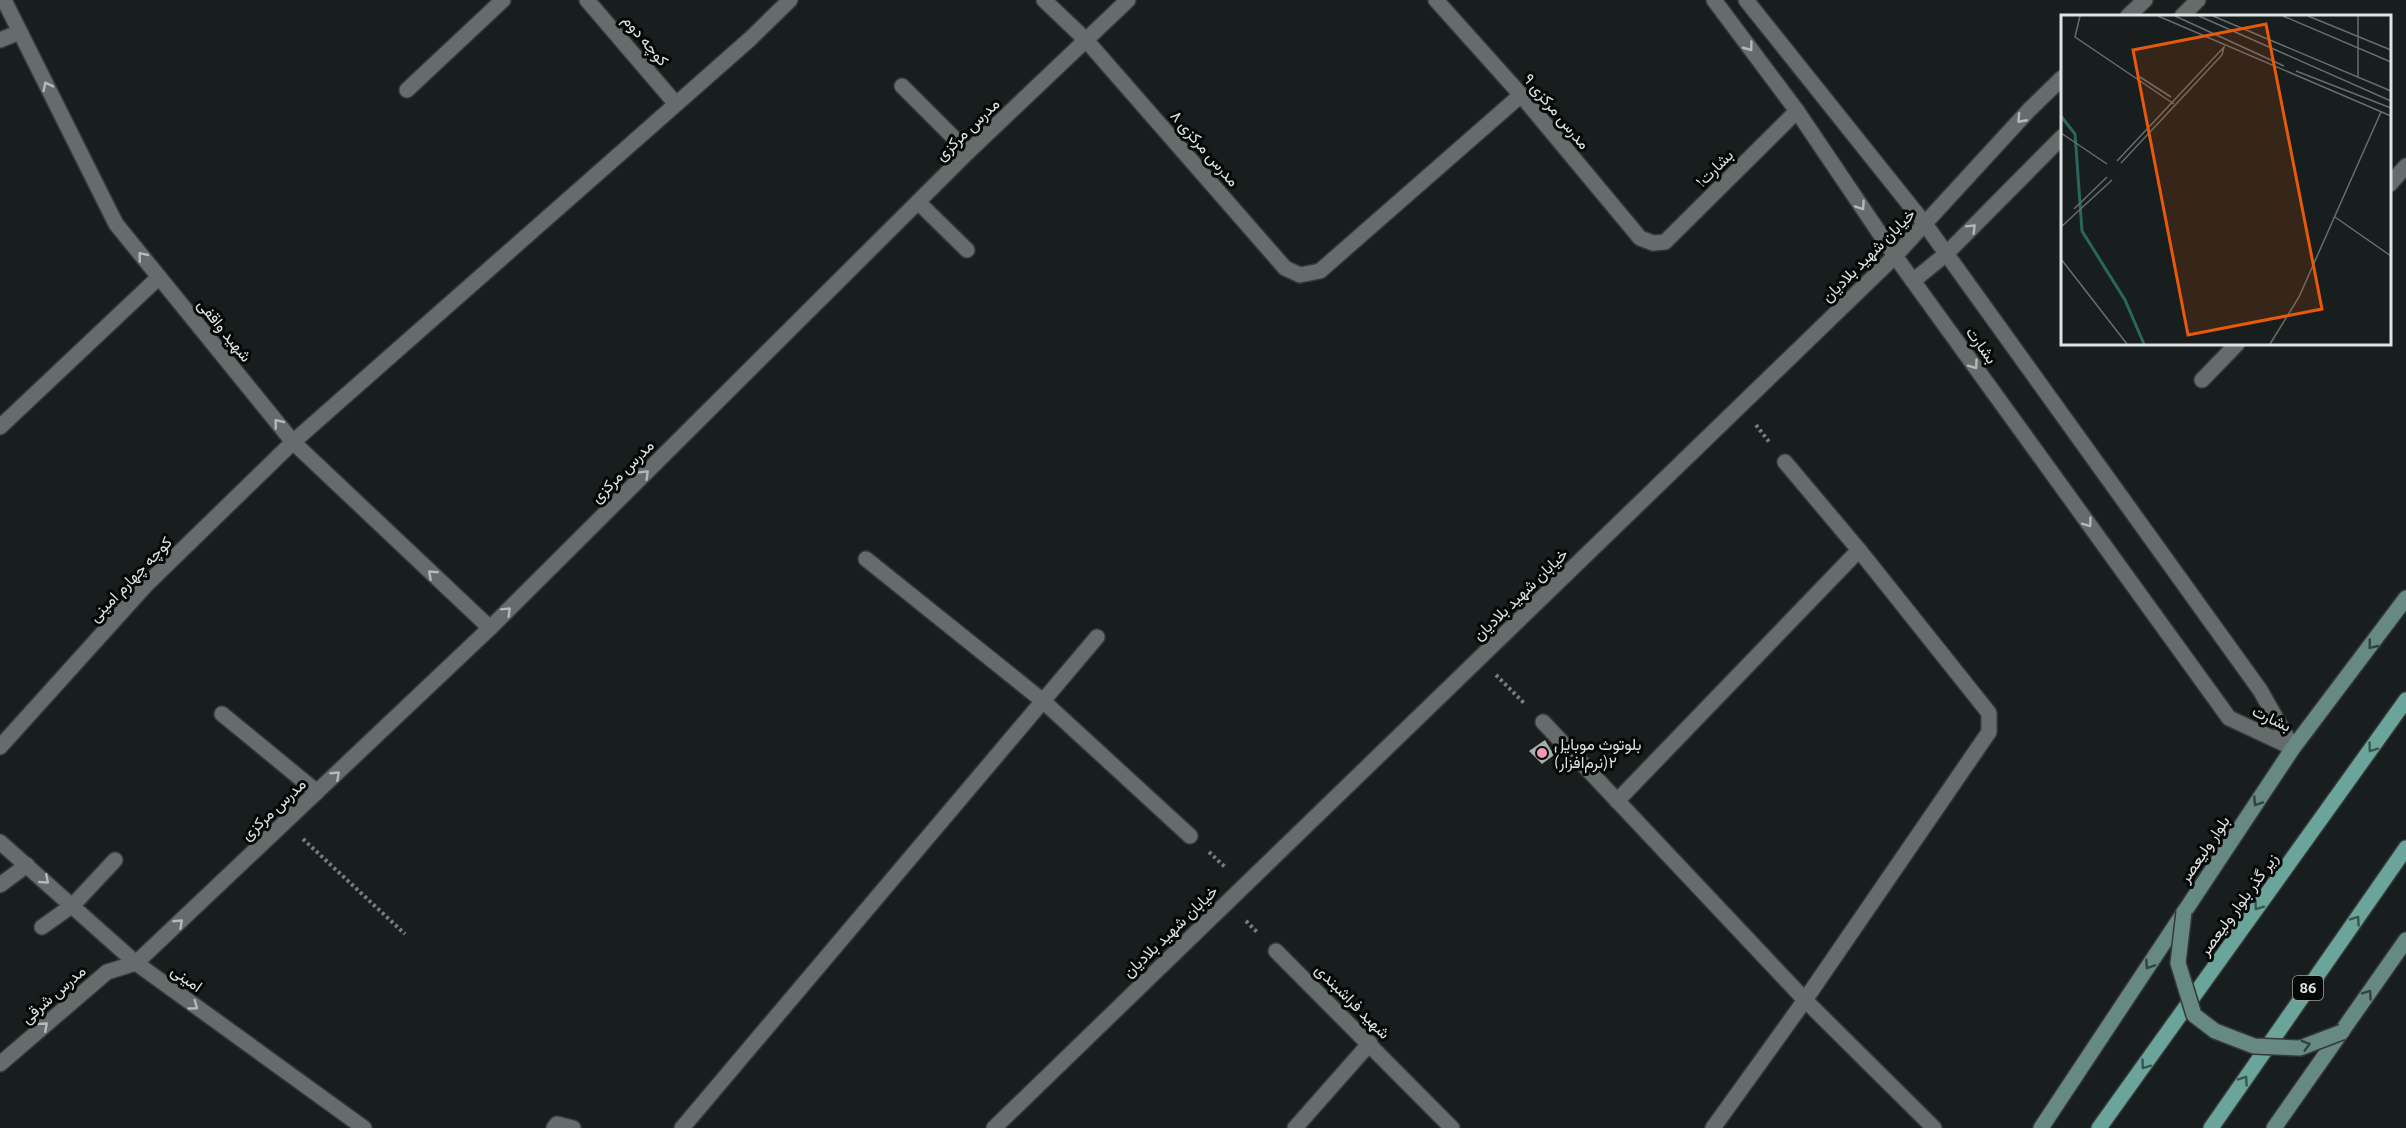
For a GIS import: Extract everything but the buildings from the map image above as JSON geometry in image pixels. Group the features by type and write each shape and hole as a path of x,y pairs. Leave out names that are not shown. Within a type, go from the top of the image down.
{"main road":[{"name":"بلوار ولیعصر","path":"2041,1128 2293,748 2406,598"},
{"name":"زیر گذر بلوار ولیعصر","path":"2099,1128 2406,700"},
{"name":"86","path":"2211,1128 2406,848"},
{"path":"2184,912 2178,963 2194,1015 2208,1026 2254,1046 2300,1048 2342,1032"},
{"path":"2274,1128 2406,940"}],"street":[{"name":"شهید واقفی","path":"4,0 116,224 293,442 490,628"},
{"path":"407,90 504,0"},
{"name":"کوچه دوم","path":"587,0 676,104"},
{"name":"کوچه چهارم امینی","path":"0,747 147,584 293,442 676,104 790,0"},
{"name":"مدرس مرکزی ۸","path":"1044,0 1086,40 1285,268 1300,275 1320,271 1521,95"},
{"name":"مدرس مرکزی","path":"136,963 490,628 968,152 1128,0"},
{"name":"مدرس مرکزی ۹","path":"1436,0 1521,95 1640,237 1653,243"},
{"name":"بشارت","path":"1714,0 1797,111 1895,256 2229,718 2293,748"},
{"name":"بشارت","path":"1746,0 1925,224 2260,690 2293,748"},
{"path":"2129,15 2145,0"},
{"path":"2183,15 2198,0"},
{"path":"0,40 20,32"},
{"name":"خیابان شهید بلادیان","path":"994,1128 1895,256 2029,110 2061,79"},
{"path":"902,86 968,152"},
{"name":"بشارت۱","path":"1653,243 1665,242 1797,111"},
{"path":"1913,281 1946,255 2061,138"},
{"path":"2391,183 2406,166"},
{"path":"918,202 967,250"},
{"path":"0,427 159,277"},
{"path":"2202,380 2236,345"},
{"path":"1713,1128 1805,1000 1989,732 1989,713 1859,550 1785,462"},
{"path":"1617,801 1859,550"},
{"path":"866,559 1043,701 1190,836"},
{"path":"682,1128 1097,637"},
{"path":"222,714 317,792"},
{"path":"1543,722 1805,1000 1934,1128"},
{"name":"امینی","path":"0,842 136,963 364,1128"},
{"path":"42,927 73,905 115,860"},
{"path":"0,885 27,865"},
{"name":"شهید فراشبندی","path":"1276,951 1452,1128"},
{"name":"مدرس شرقی","path":"0,1064 107,972 136,963"},
{"path":"1295,1128 1370,1043"},
{"path":"554,1128 557,1124 573,1128"}],"path":[{"path":"1740,406 1785,462"},
{"path":"1479,658 1543,722"},
{"path":"285,822 405,934"},
{"path":"1190,836 1244,884"},
{"path":"1226,902 1276,951"}],"place":[{"name":"بلوتوث موبایل (نرم‌افزار)۲","path":"1542,753"}]}
